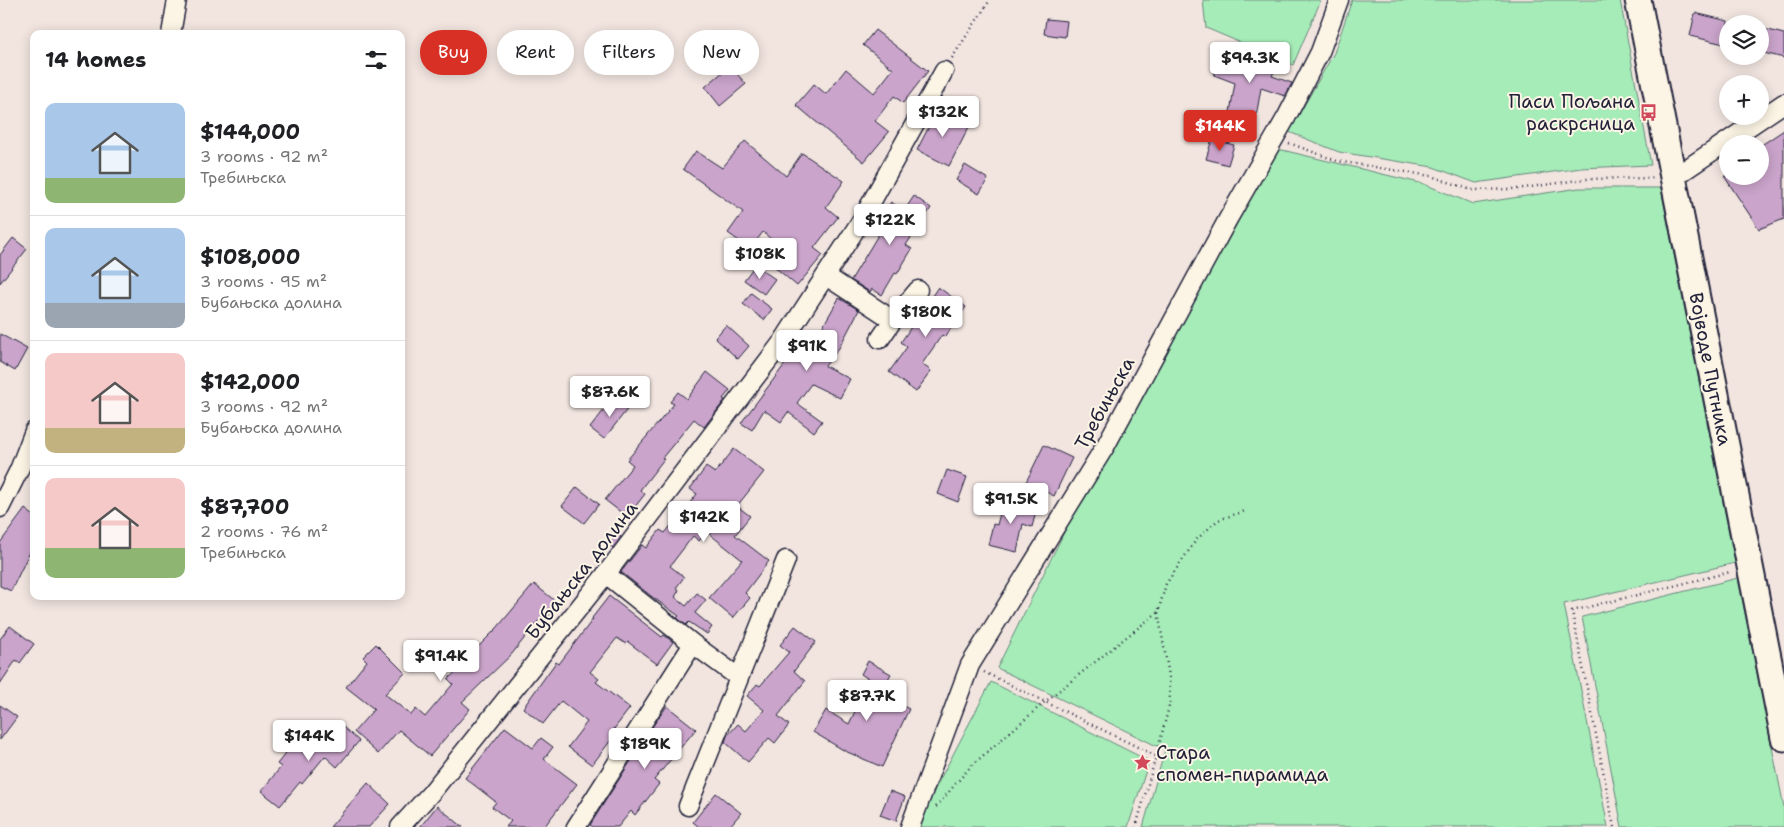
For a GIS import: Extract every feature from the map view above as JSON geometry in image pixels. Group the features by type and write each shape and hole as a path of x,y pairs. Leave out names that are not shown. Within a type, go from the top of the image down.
{"street":[{"path":"172,30 177,0"},
{"name":"Требињска","path":"910,827 970,665 1106,445 1320,52 1340,0"},
{"name":"Војводе Путника","path":"1638,0 1784,738"},
{"name":"Бубањска долина","path":"400,827 431,793 606,574 783,341 875,196 944,71"},
{"path":"1673,178 1784,103"},
{"path":"826,276 893,320"},
{"path":"880,340 893,320 918,290"},
{"path":"0,508 19,470 30,441"},
{"path":"688,806 738,676 786,560"},
{"path":"606,574 693,644 738,676"},
{"path":"576,827 693,644"}],"path":[{"path":"944,71 990,0"},
{"path":"1274,138 1337,161 1431,176 1472,190 1517,189 1585,179 1673,178"},
{"path":"1136,827 1170,702 1169,676 1158,612 1166,584 1196,540 1218,520 1245,511"},
{"path":"1614,827 1572,611 1750,567"},
{"path":"930,813 972,766 1046,701 1158,612"},
{"path":"970,665 1156,756"}],"green space":[{"path":"1203,0 1321,0 1293,65 1206,28"},
{"path":"1352,0 1620,0 1651,165 1581,168 1476,183 1433,167 1339,152 1289,132 1334,53"},
{"path":"1278,149 1424,184 1473,204 1579,188 1661,188 1735,563 1564,604 1608,827 1143,827 1165,750 997,668 1089,482 1173,339"},
{"path":"1738,578 1784,807 1784,827 1622,827 1582,617"},
{"path":"991,682 1149,761 1128,827 915,827"}],"building":[{"path":"1695,13 1719,19 1719,43 1690,36"},
{"path":"1046,19 1067,21 1065,37 1044,34"},
{"path":"875,30 928,71 903,103 894,96 875,121 889,132 864,162 796,105 814,84 826,94 846,69 874,93 893,69 863,45"},
{"path":"1769,30 1784,34 1784,58 1769,54"},
{"path":"1244,52 1277,65 1272,76 1292,83 1285,96 1261,88 1255,123 1229,118 1235,83 1214,75 1222,56 1240,62"},
{"path":"719,75 738,75 746,84 720,106 705,87"},
{"path":"937,111 969,127 949,166 917,150"},
{"path":"1784,130 1784,219 1759,229 1730,185 1769,185 1769,140"},
{"path":"1212,139 1234,145 1228,165 1206,159"},
{"path":"745,141 786,176 802,153 844,181 826,207 838,217 814,248 823,255 797,286 776,268 788,254 763,232 750,249 728,233 743,212 683,169 696,151 722,168"},
{"path":"965,165 988,179 979,194 956,180"},
{"path":"914,196 931,208 906,245 912,249 882,295 872,289 870,292 851,280 884,225 878,221 891,202 904,211"},
{"path":"13,238 27,249 0,283 0,255"},
{"path":"755,265 775,279 764,294 744,280"},
{"path":"938,287 966,307 945,337 942,335 922,364 931,371 916,392 889,372 907,347 901,342"},
{"path":"751,293 772,309 764,320 743,304"},
{"path":"839,298 859,310 839,348 825,366 850,379 840,398 811,384 797,403 822,421 814,432 788,412 781,422 764,410 752,430 741,423 812,328 819,333"},
{"path":"726,325 749,346 738,359 715,338"},
{"path":"0,334 27,349 15,371 0,362"},
{"path":"707,372 730,390 723,399 725,400 704,427 694,419 662,458 664,459 640,490 645,494 627,517 605,500 633,465 627,460 674,404 670,402 678,392 687,399"},
{"path":"615,396 629,407 604,439 590,428"},
{"path":"1044,445 1072,458 1054,496 1026,482"},
{"path":"734,449 764,472 737,506 750,516 735,535 769,561 745,593 750,598 733,618 709,598 742,560 707,532 699,541 693,536 670,566 684,577 676,588 679,590 675,597 686,606 697,593 706,600 695,613 712,627 707,634 689,622 686,625 677,618 679,616 621,572 642,545 646,548 660,530 665,533 697,494 690,489 706,467 715,473"},
{"path":"947,470 967,477 958,502 938,494"},
{"path":"577,487 599,504 584,523 562,506"},
{"path":"1004,498 1037,508 1032,527 1023,524 1017,552 988,545 993,524 997,525"},
{"path":"25,509 30,513 30,551 11,591 0,586 0,543"},
{"path":"613,530 621,537 613,548 605,541"},
{"path":"534,584 559,604 543,623 539,620 511,655 462,702 470,709 430,756 399,730 378,754 354,732 374,709 346,687 367,661 363,657 376,644 405,673 385,694 411,715 416,709 425,717 453,684 448,679 476,653 474,651 497,628"},
{"path":"609,596 662,637 664,635 673,642 657,664 628,642 626,644 617,638 590,672 599,679 596,682 630,708 614,729 622,735 616,745 611,740 592,765 568,747 587,722 561,701 543,724 523,708 556,662 559,664"},
{"path":"10,626 34,644 20,663 16,660 0,684 0,639"},
{"path":"795,626 816,642 794,671 805,681 778,716 789,725 775,743 769,738 748,762 725,742 727,736 738,724 746,731 764,710 747,696 757,684 760,686 789,652 780,645"},
{"path":"868,661 891,674 879,694 909,709 882,767 845,751 813,732 826,710 849,724 870,680 861,674"},
{"path":"0,705 17,717 0,740"},
{"path":"667,706 696,729 654,780 659,784 635,815 631,811 618,827 593,827 590,825 639,748 656,730 652,727"},
{"path":"336,721 359,741 337,767 325,756 302,784 300,782 280,806 261,791 281,767 277,764 293,744 306,755"},
{"path":"505,727 533,748 541,738 553,747 544,759 577,784 544,827 506,827 511,821 492,807 496,802 465,778"},
{"path":"368,783 390,804 369,827 330,827"},
{"path":"890,791 905,797 896,821 880,815"},
{"path":"716,793 741,813 729,827 699,827 693,822"},
{"path":"437,806 463,827 420,827"}],"place":[{"name":"Паси Пољана раскрсница","path":"1649,112"},
{"name":"Стара спомен-пирамида","path":"1142,763"}]}
